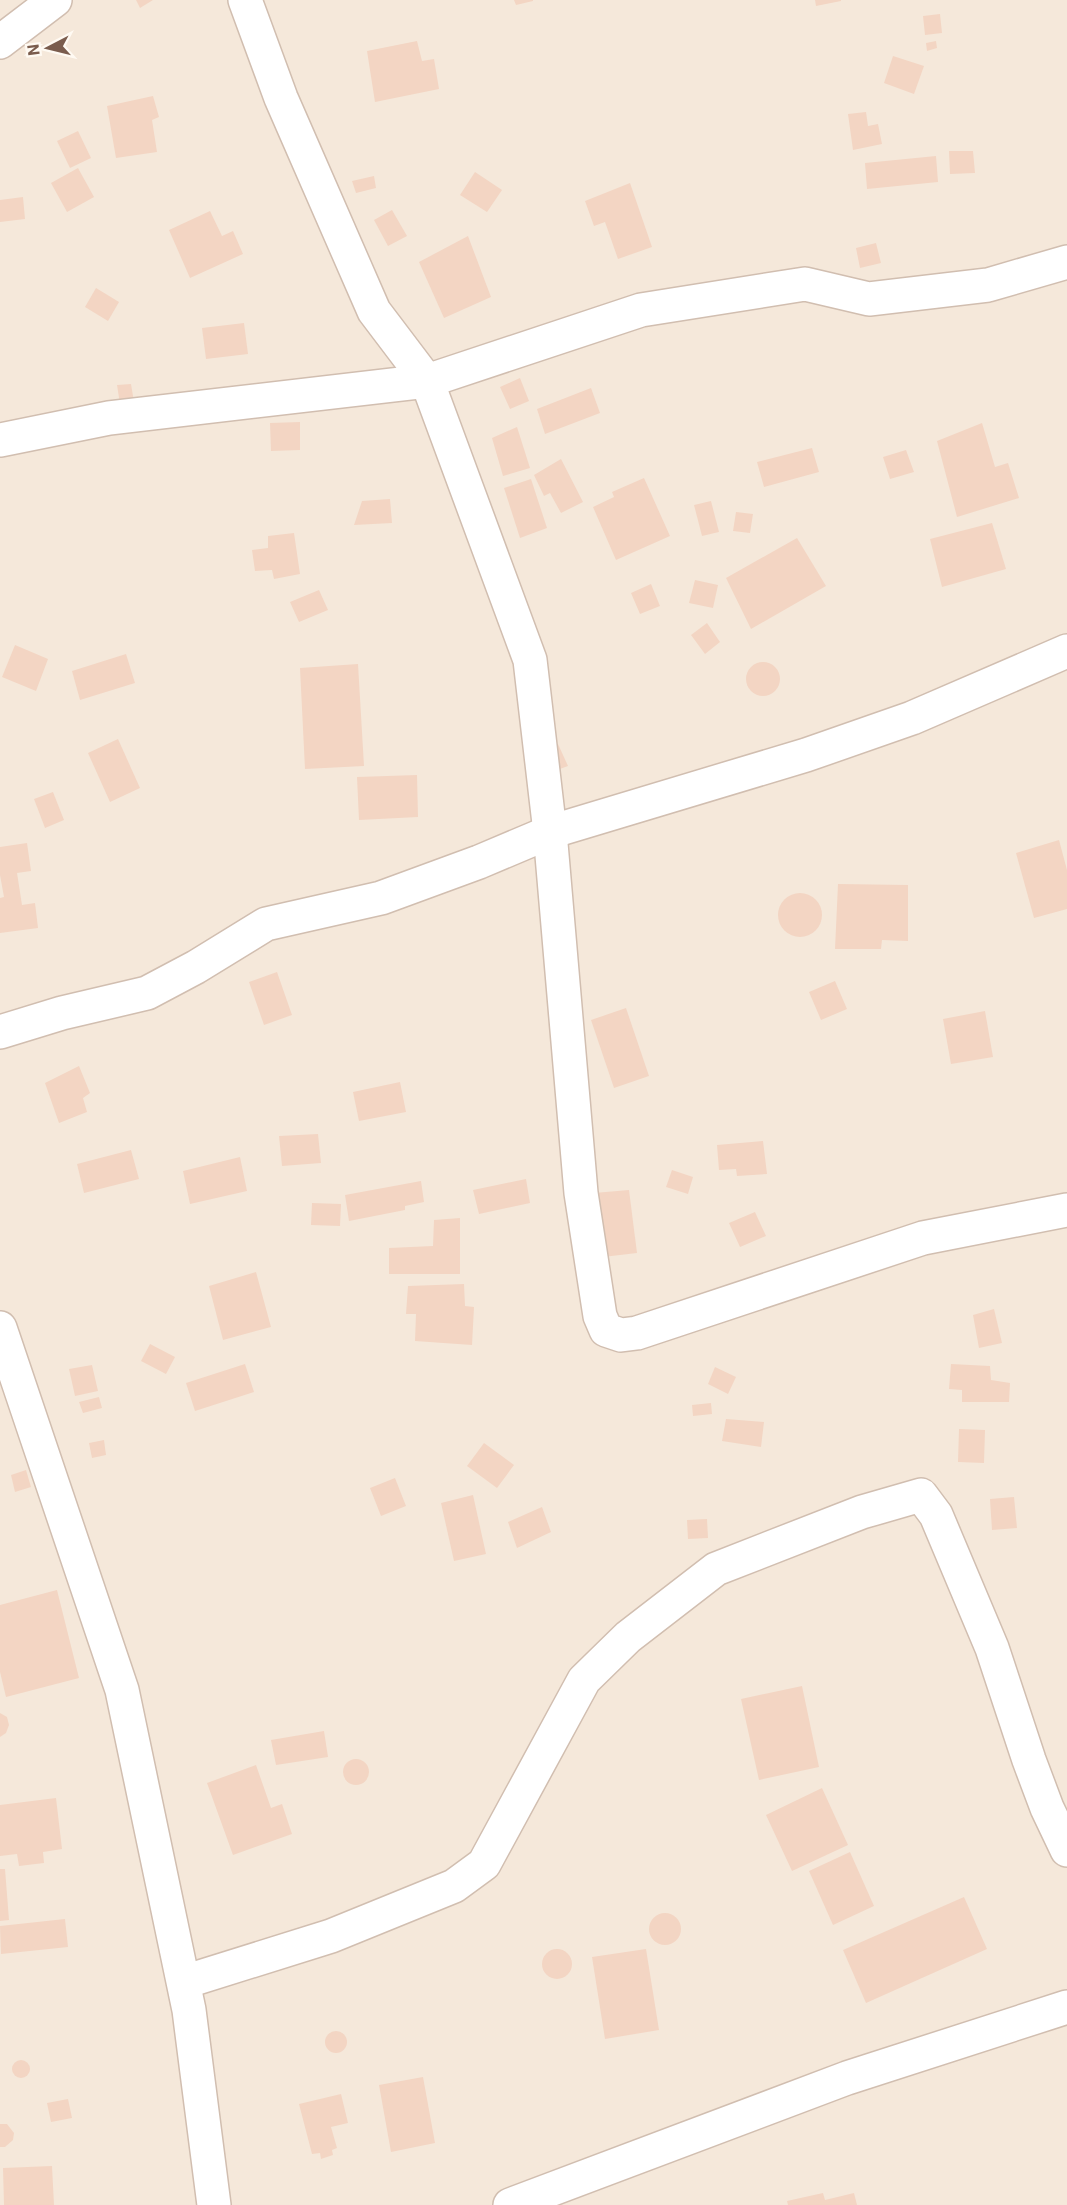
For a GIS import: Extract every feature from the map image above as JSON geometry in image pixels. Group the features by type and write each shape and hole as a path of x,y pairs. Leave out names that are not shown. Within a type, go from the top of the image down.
{"street":[{"path":"0,42 55,0"},
{"path":"245,0 281,98 374,311 427,381 530,660 550,832 581,1193 600,1316 606,1330 621,1335 637,1333 923,1238 1067,1210"},
{"path":"0,440 109,418 427,381 641,310 805,284 869,299 988,285 1067,262"},
{"path":"0,1032 62,1013 147,993 196,967 266,924 381,898 479,862 550,832 806,755 912,718 1067,651"},
{"path":"0,1328 122,1690 184,1982 214,2205"},
{"path":"184,1982 331,1936 454,1886 484,1864 584,1680 628,1637 716,1569 862,1512 921,1495 936,1515 988,1638 1029,1760 1047,1808 1067,1850"},
{"path":"510,2205 847,2078 1067,2007"}],"shaded area":[{"path":"0,0 1067,0 1067,2205 0,2205"}],"building":[{"path":"136,0 153,0 140,8"},
{"path":"514,0 533,0 533,1 516,5"},
{"path":"815,0 841,0 841,1 816,6"},
{"path":"940,14 942,33 925,35 923,16"},
{"path":"417,41 422,61 434,59 439,89 375,102 367,51"},
{"path":"936,41 937,48 927,51 926,43"},
{"path":"893,56 924,66 914,94 884,83"},
{"path":"153,96 159,117 152,120 157,152 116,158 107,106"},
{"path":"866,112 868,126 878,124 882,144 853,150 848,114"},
{"path":"78,131 91,158 70,168 57,141"},
{"path":"949,151 973,151 975,173 950,174"},
{"path":"936,156 938,182 867,189 865,163"},
{"path":"78,168 94,197 67,212 51,183"},
{"path":"475,172 502,190 487,212 460,195"},
{"path":"374,176 376,188 356,193 352,181"},
{"path":"630,183 652,247 618,259 605,222 594,226 585,201"},
{"path":"23,197 25,219 0,222 0,200"},
{"path":"392,210 407,236 388,246 374,220"},
{"path":"210,211 222,236 233,231 243,254 190,278 169,230"},
{"path":"468,236 491,297 444,318 419,262"},
{"path":"876,243 881,263 860,268 856,248"},
{"path":"96,288 119,302 108,321 85,307"},
{"path":"244,323 248,354 206,359 202,328"},
{"path":"520,378 529,401 510,409 500,387"},
{"path":"131,384 134,402 120,404 117,385"},
{"path":"591,388 600,413 545,434 537,409"},
{"path":"300,422 300,450 271,451 270,423"},
{"path":"982,423 995,467 1008,463 1019,498 957,517 937,441"},
{"path":"517,427 530,468 503,476 492,438"},
{"path":"812,448 819,472 764,487 757,462"},
{"path":"906,450 914,472 890,479 883,457"},
{"path":"561,459 583,502 561,513 550,493 544,496 534,475"},
{"path":"644,478 670,536 616,560 593,507 614,497 612,492"},
{"path":"531,479 547,528 520,538 504,488"},
{"path":"390,499 392,523 354,525 362,501"},
{"path":"711,501 719,532 702,536 694,505"},
{"path":"736,512 753,514 750,533 733,531"},
{"path":"992,523 1006,569 942,587 930,539"},
{"path":"294,533 300,574 274,579 272,570 255,571 252,550 268,548 268,536"},
{"path":"797,538 826,586 751,629 726,578"},
{"path":"695,580 718,585 713,608 689,603"},
{"path":"651,584 660,606 640,614 631,593"},
{"path":"319,590 328,610 299,622 290,602"},
{"path":"707,623 720,642 705,654 691,635"},
{"path":"15,645 48,659 36,691 2,677"},
{"path":"126,654 135,683 80,700 72,671"},
{"path":"763,662 775,667 780,679 775,691 763,696 751,691 746,679 751,667"},
{"path":"358,664 364,766 305,769 300,668"},
{"path":"118,739 140,788 110,802 88,753"},
{"path":"558,744 568,766 557,770 548,748"},
{"path":"417,775 418,817 359,820 357,777"},
{"path":"53,792 64,820 45,828 34,799"},
{"path":"1059,840 1067,870 1067,909 1034,918 1016,853"},
{"path":"27,843 31,871 17,873 22,905 35,903 38,928 0,933 0,898 4,897 0,875 0,847"},
{"path":"838,884 908,885 908,941 882,940 881,949 835,949"},
{"path":"800,893 816,899 822,915 816,931 800,937 784,931 778,915 784,899"},
{"path":"277,972 292,1015 264,1025 249,982"},
{"path":"835,981 847,1009 821,1020 809,992"},
{"path":"626,1008 649,1076 614,1088 591,1020"},
{"path":"985,1011 993,1057 951,1064 943,1019"},
{"path":"79,1066 90,1093 83,1098 87,1112 59,1123 45,1083"},
{"path":"400,1082 406,1112 359,1121 353,1092"},
{"path":"318,1134 321,1163 282,1166 279,1136"},
{"path":"763,1141 767,1174 737,1176 736,1169 719,1170 717,1145"},
{"path":"131,1150 139,1179 84,1193 77,1164"},
{"path":"240,1157 247,1191 190,1204 183,1171"},
{"path":"672,1170 693,1177 688,1194 666,1187"},
{"path":"526,1179 530,1203 479,1214 473,1190"},
{"path":"421,1181 424,1202 405,1206 405,1210 349,1221 345,1195"},
{"path":"629,1190 637,1253 603,1257 594,1193"},
{"path":"312,1203 341,1204 340,1226 311,1225"},
{"path":"755,1212 766,1236 740,1247 729,1223"},
{"path":"460,1218 460,1274 389,1274 389,1248 433,1246 434,1220"},
{"path":"256,1272 271,1327 223,1340 209,1286"},
{"path":"464,1284 465,1306 474,1307 472,1345 415,1341 416,1314 406,1314 408,1286"},
{"path":"994,1309 1002,1343 979,1348 973,1315"},
{"path":"150,1344 175,1357 166,1374 141,1361"},
{"path":"245,1364 254,1392 195,1411 186,1383"},
{"path":"951,1364 990,1366 991,1380 1010,1383 1009,1402 962,1402 962,1390 949,1389"},
{"path":"92,1365 98,1391 75,1396 69,1369"},
{"path":"715,1367 736,1377 728,1394 708,1384"},
{"path":"99,1397 102,1408 83,1413 79,1402"},
{"path":"711,1403 712,1414 693,1416 692,1405"},
{"path":"726,1419 764,1422 761,1447 722,1441"},
{"path":"959,1429 985,1430 984,1463 958,1462"},
{"path":"104,1440 106,1455 92,1458 89,1443"},
{"path":"484,1443 514,1465 497,1488 467,1466"},
{"path":"26,1470 31,1487 15,1492 11,1475"},
{"path":"395,1478 406,1506 381,1516 370,1488"},
{"path":"473,1495 486,1554 454,1561 441,1503"},
{"path":"1014,1497 1017,1528 992,1530 990,1499"},
{"path":"542,1507 551,1532 517,1548 508,1522"},
{"path":"707,1519 708,1538 688,1539 687,1520"},
{"path":"57,1590 79,1678 6,1697 0,1672 0,1605"},
{"path":"802,1686 819,1767 759,1780 741,1699"},
{"path":"0,1713 7,1717 9,1725 6,1733 0,1737"},
{"path":"324,1731 328,1757 276,1765 271,1740"},
{"path":"356,1759 365,1763 369,1772 365,1781 356,1785 347,1781 343,1772 347,1763"},
{"path":"256,1765 271,1808 282,1804 292,1834 233,1855 207,1783"},
{"path":"822,1788 848,1845 792,1871 766,1815"},
{"path":"56,1798 62,1849 43,1852 44,1863 19,1866 17,1854 0,1856 0,1805"},
{"path":"850,1852 874,1906 833,1925 809,1871"},
{"path":"0,1869 5,1869 9,1920 0,1921"},
{"path":"964,1897 987,1949 866,2003 843,1950"},
{"path":"665,1913 676,1918 681,1929 676,1940 665,1945 654,1940 649,1929 654,1918"},
{"path":"65,1919 68,1947 1,1954 0,1926"},
{"path":"557,1949 568,1953 572,1964 568,1975 557,1979 546,1975 542,1964 546,1953"},
{"path":"646,1949 659,2030 605,2039 592,1957"},
{"path":"332,2031 340,2031 347,2038 347,2046 340,2053 332,2053 325,2046 325,2038"},
{"path":"21,2060 27,2063 30,2069 27,2075 21,2078 15,2075 12,2069 15,2063"},
{"path":"423,2077 435,2143 391,2152 379,2085"},
{"path":"341,2094 348,2123 331,2127 337,2148 332,2150 333,2155 321,2159 320,2153 312,2154 299,2104"},
{"path":"68,2099 72,2118 51,2122 47,2103"},
{"path":"0,2124 7,2124 14,2133 13,2140 5,2147 0,2147"},
{"path":"52,2166 54,2205 4,2205 3,2168"},
{"path":"823,2193 825,2200 854,2193 857,2205 788,2205 787,2201"}]}
